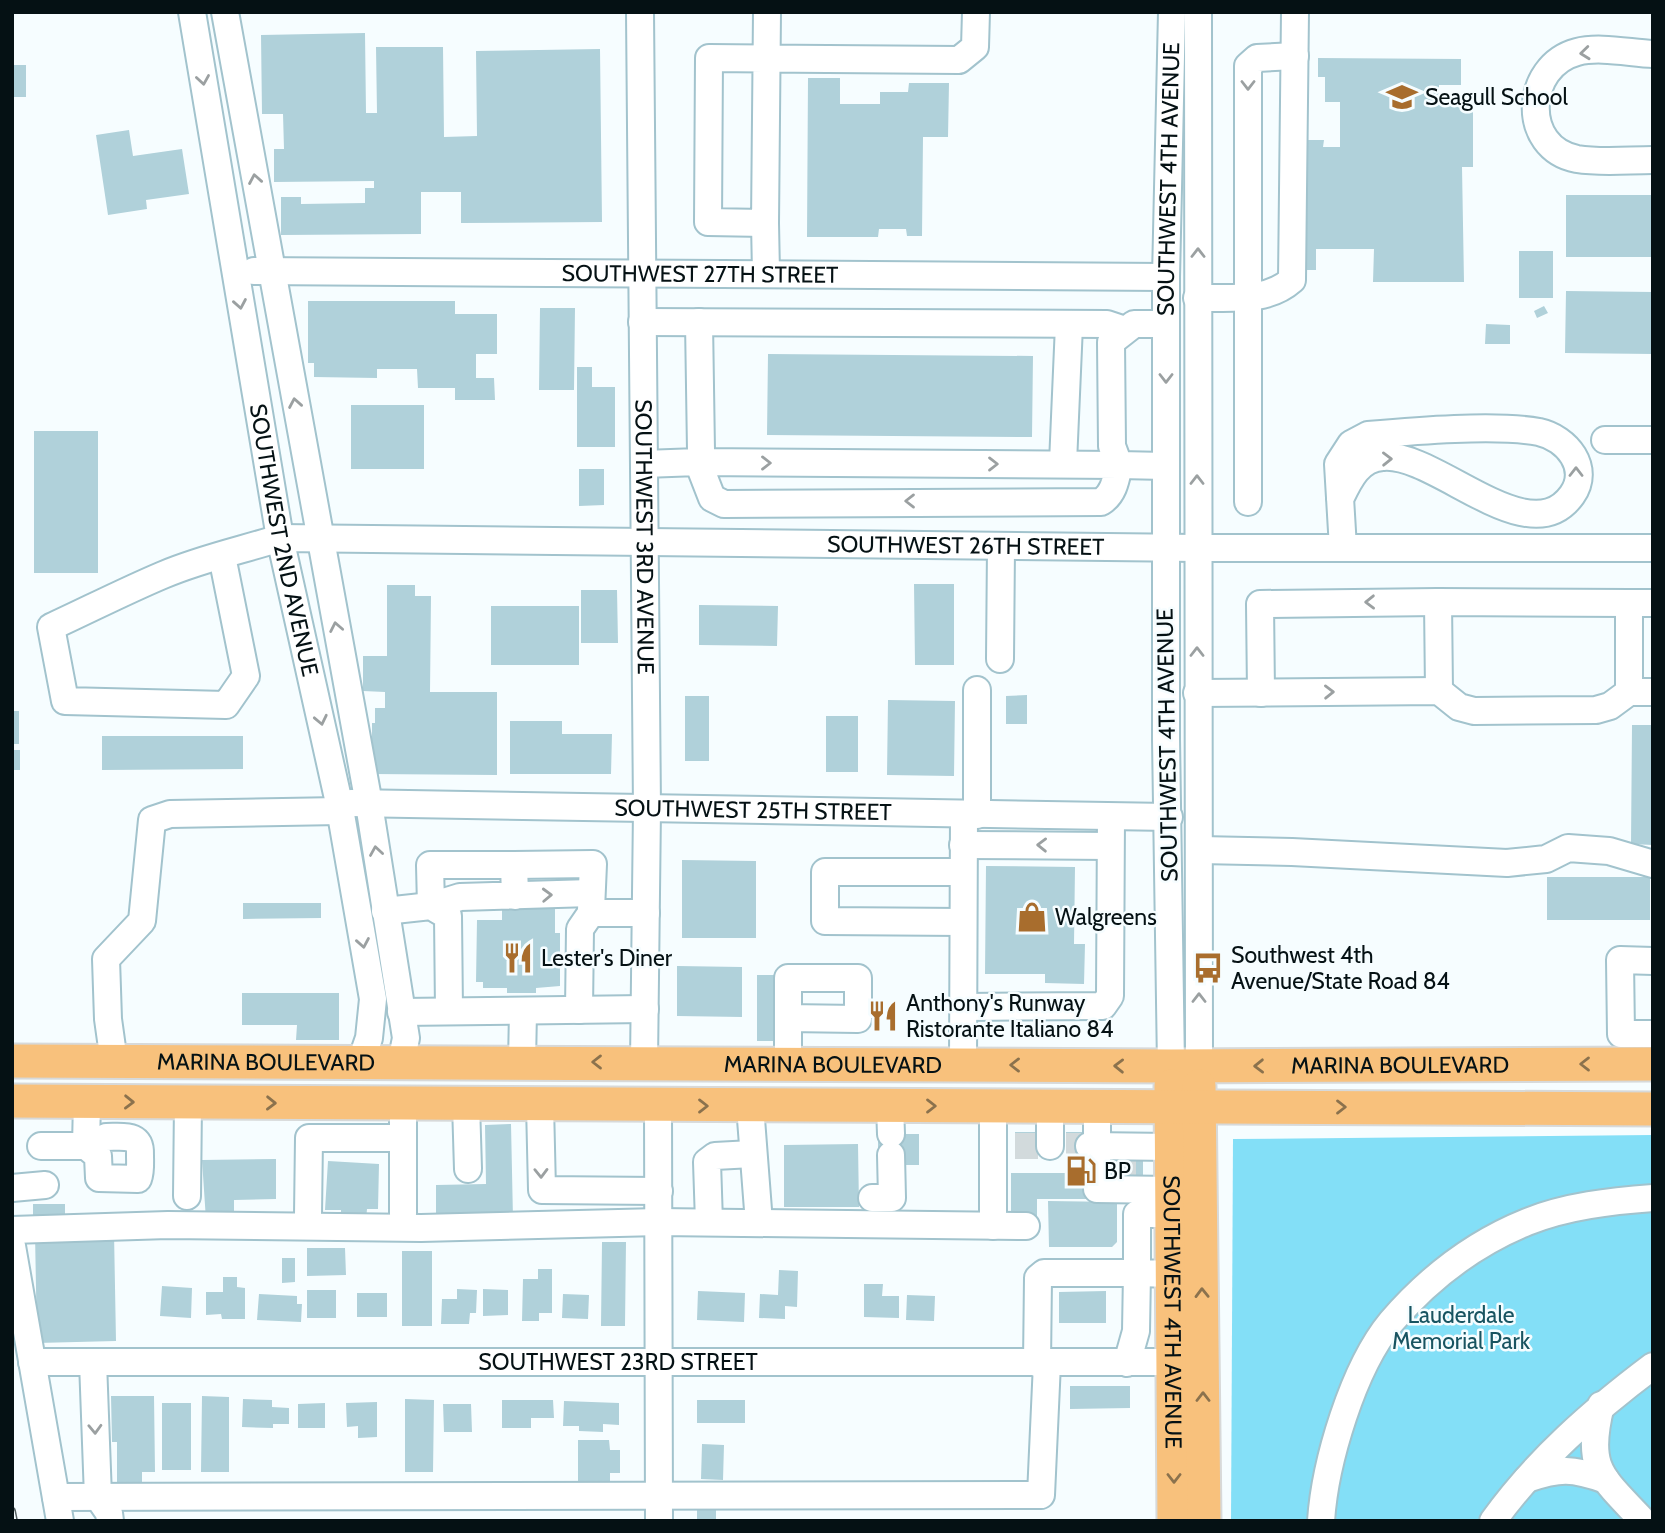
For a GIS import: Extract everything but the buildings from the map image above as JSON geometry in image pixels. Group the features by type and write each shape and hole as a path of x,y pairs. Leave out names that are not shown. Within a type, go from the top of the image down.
{"main road":[{"path":"611,1106 632,1087 644,1062"},
{"path":"658,1106 662,1093 690,1062"},
{"path":"309,1104 346,1097 374,1085 401,1063"},
{"name":"MARINA BOULEVARD","path":"17,1064 1653,1064"},
{"name":"SOUTHWEST 4TH AVENUE","path":"1185,1066 1188,1362 1204,1521"},
{"name":"MARINA BOULEVARD","path":"12,1101 750,1106 891,1132 1049,1134 1186,1107 1653,1109"},
{"name":"SOUTHWEST 4TH AVENUE","path":"1174,1521 1188,1362 1145,1173 1186,1107"}],"street":[{"name":"SOUTHWEST 2ND AVENUE","path":"192,12 280,538 340,807 373,999 369,1038 360,1064"},
{"name":"SOUTHWEST 2ND AVENUE","path":"225,12 369,804 406,1041 401,1063"},
{"name":"SOUTHWEST 3RD AVENUE","path":"640,12 647,809 644,1062"},
{"path":"766,273 767,12"},
{"path":"765,223 708,222 709,58 959,60 975,47 976,12"},
{"name":"SOUTHWEST 4TH AVENUE","path":"1172,12 1166,277 1169,817 1185,1066"},
{"name":"SOUTHWEST 4TH AVENUE","path":"1185,1066 1200,850 1197,693 1198,12"},
{"path":"1198,299 1263,296 1283,288 1292,280 1295,12"},
{"path":"1653,54 1577,52 1543,75 1534,98 1534,109 1543,136 1558,150 1575,159 1653,160"},
{"path":"1248,502 1248,66 1257,58 1294,56"},
{"name":"SOUTHWEST 27TH STREET","path":"234,270 1166,277"},
{"path":"642,322 1107,324 1125,330"},
{"path":"699,322 701,451 698,463 712,498 724,504 1101,502 1108,498 1119,465 1112,446 1111,342 1134,324 1166,324"},
{"path":"1063,463 1069,324"},
{"path":"1340,499 1349,480 1361,465 1382,456 1406,460 1517,511 1538,515 1561,507 1569,499 1576,489 1579,465 1570,449 1539,432 1484,430 1368,435 1351,444 1338,464 1340,499 1343,548"},
{"path":"1605,440 1653,440"},
{"path":"644,464 1063,463 1166,466"},
{"name":"SOUTHWEST 26TH STREET","path":"222,556 246,676 226,705 65,701 51,627 164,574 222,556 280,538 1001,547 1653,548"},
{"path":"1000,659 1001,547"},
{"path":"1197,693 1261,693 1439,691 1459,707 1474,711 1596,710 1644,692 1641,603 1438,601 1260,604 1261,693"},
{"path":"1438,601 1439,691"},
{"path":"963,1065 963,845 971,814 977,691"},
{"name":"SOUTHWEST 25TH STREET","path":"114,1062 108,1019 106,959 142,921 152,820 170,814 369,804 1169,817"},
{"path":"963,1007 1103,1006 1110,996 1111,817"},
{"path":"963,845 1110,846"},
{"path":"1200,850 1507,863 1546,859 1568,848 1609,851 1653,864"},
{"path":"431,906 430,865 593,864 591,903 580,929 579,1010"},
{"path":"514,865 515,896"},
{"path":"963,872 825,872 825,920 963,922"},
{"path":"385,911 431,906 460,897 515,896 591,903 646,913"},
{"path":"431,906 448,916 449,1011"},
{"path":"1653,961 1620,960 1621,1034 1653,1034"},
{"path":"401,1012 645,1009"},
{"path":"522,1063 523,1010"},
{"path":"788,1018 788,1063"},
{"path":"41,1146 86,1146 87,1101"},
{"path":"187,1196 188,1102"},
{"path":"308,1215 309,1104"},
{"path":"403,1104 403,1214"},
{"path":"466,1104 468,1169"},
{"path":"540,1105 541,1190 659,1191"},
{"path":"658,1106 659,1508"},
{"path":"750,1106 759,1223"},
{"path":"873,1198 892,1198 891,1132"},
{"path":"1049,1134 1097,1189 1145,1173"},
{"path":"1049,1134 1145,1173"},
{"path":"993,1226 1049,1134"},
{"path":"309,1138 403,1138"},
{"path":"709,1222 707,1162 715,1156 752,1154"},
{"path":"1127,1363 1136,1331 1136,1214 1145,1173"},
{"path":"12,1188 45,1185"},
{"path":"1321,1521 1337,1433 1358,1380 1390,1323 1426,1286 1474,1248 1529,1221 1576,1208 1653,1198"},
{"path":"12,1230 168,1225 421,1228 659,1222 1026,1226"},
{"path":"12,1246 58,1509 98,1497 659,1508 1041,1496 1042,1363 1038,1278 1044,1273 1137,1273 1173,1289"},
{"path":"1137,1303 1173,1289"},
{"name":"SOUTHWEST 23RD STREET","path":"33,1362 1188,1362"},
{"path":"93,1362 98,1497 109,1513 110,1521"},
{"path":"1493,1521 1527,1479 1601,1405 1653,1366"},
{"path":"1601,1405 1593,1438 1595,1457 1606,1480 1643,1521"},
{"path":"1527,1479 1554,1470 1577,1469 1606,1480"}],"green space":[{"name":"Lauderdale Memorial Park","path":"1653,1135 1653,1521 1231,1521 1233,1139"}],"tunnel":[{"path":"1015,1146 1038,1146"},
{"path":"1066,1146 1089,1146"},
{"path":"1123,1156 1123,1178"}],"railway":[{"path":"12,1511 14,1521"}],"place":[{"name":"Seagull School","path":"1402,97"},
{"name":"Walgreens","path":"1032,917"},
{"name":"Lester's Diner","path":"518,958"},
{"name":"Southwest 4th Avenue/State Road 84","path":"1208,968"},
{"name":"Anthony's Runway Ristorante Italiano 84","path":"883,1016"},
{"name":"BP","path":"1081,1171"}]}
